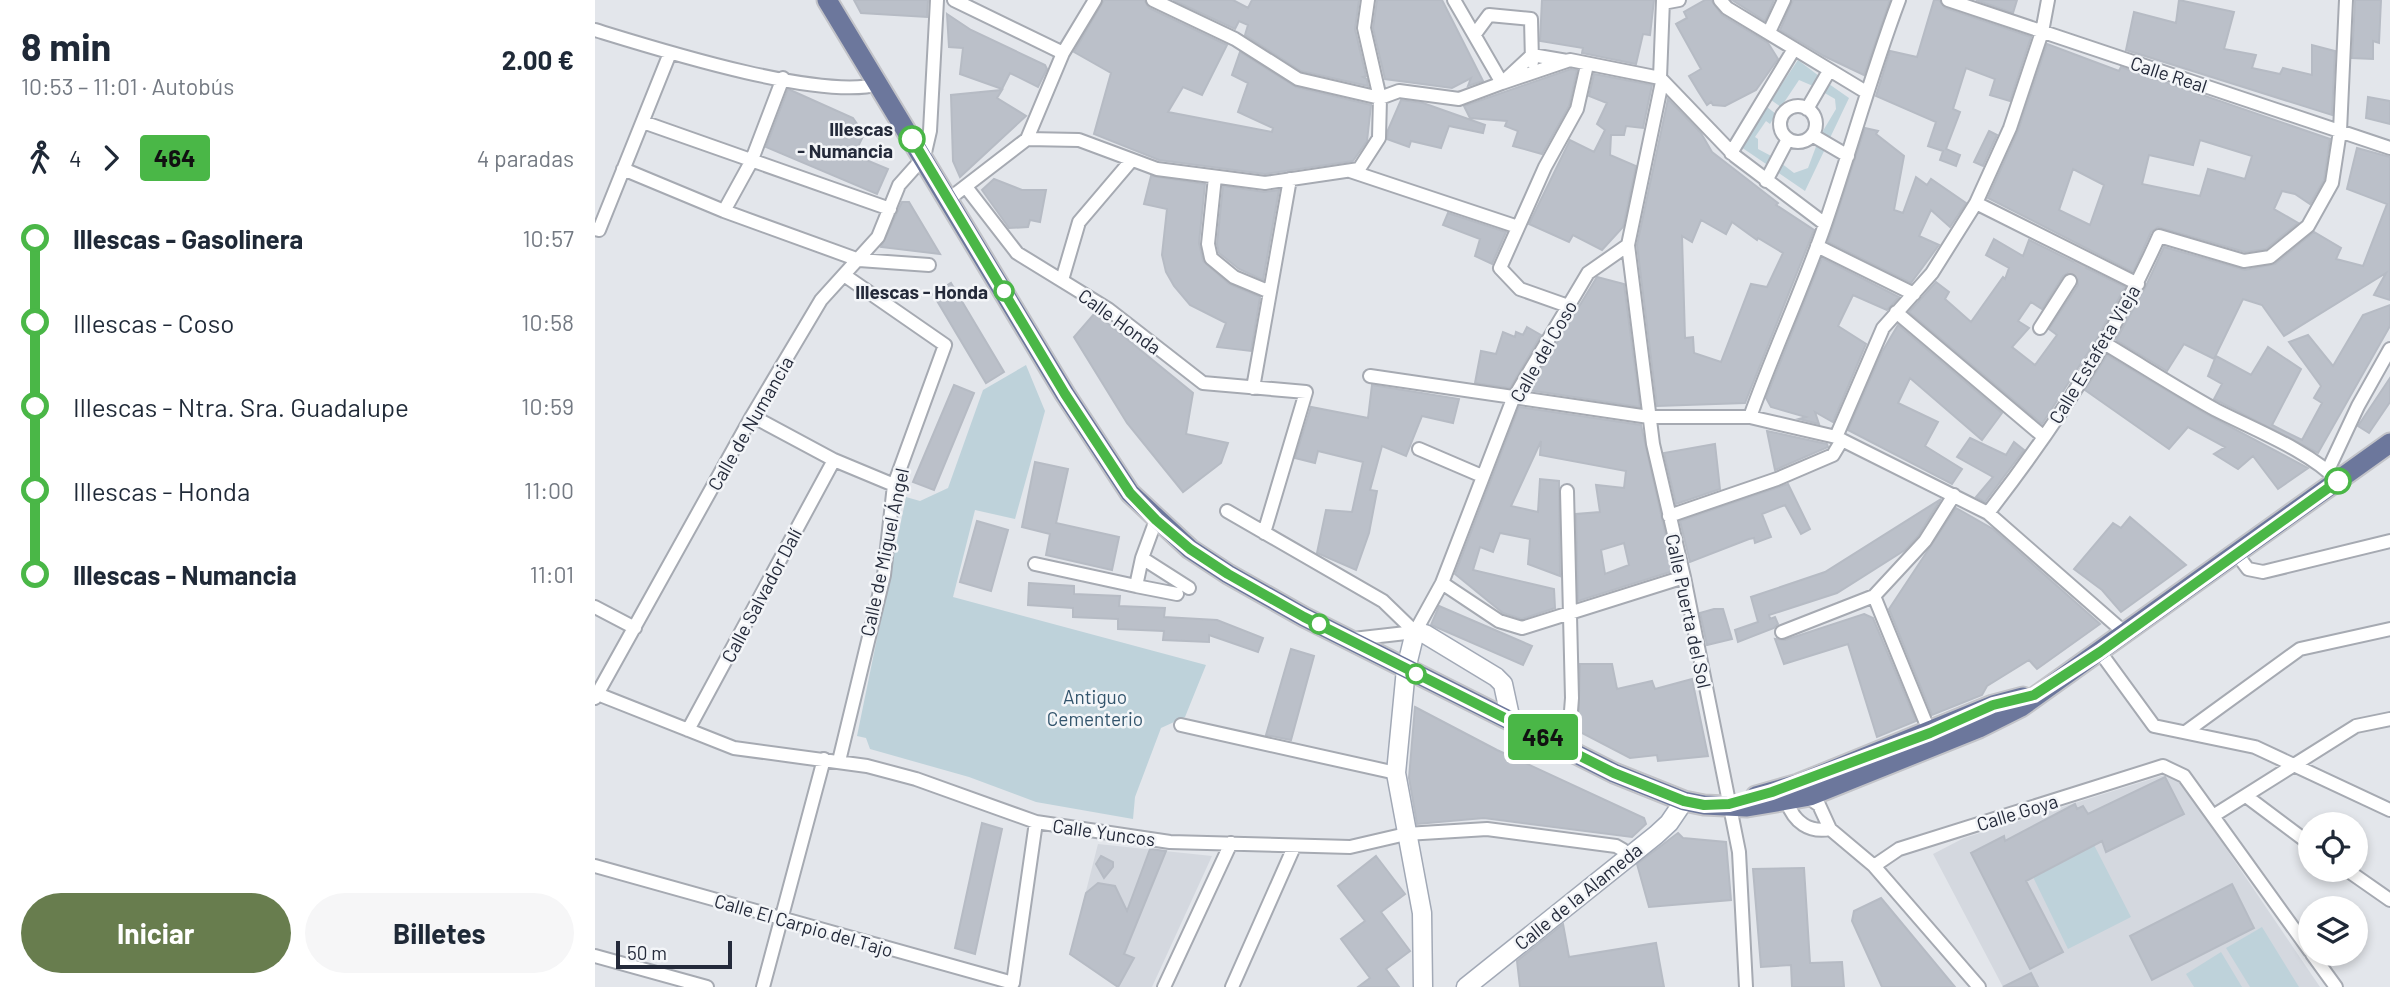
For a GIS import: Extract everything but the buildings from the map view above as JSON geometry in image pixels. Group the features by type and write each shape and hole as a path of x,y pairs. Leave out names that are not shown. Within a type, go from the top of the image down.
{"main road":[{"path":"827,1 1096,443 1130,493 1156,520 1190,549 1228,574 1406,669 1614,773 1684,801 1747,807 1801,797 1979,729 2021,707 2034,695 2100,652 2236,553 2333,475 2390,443"},
{"path":"1801,797 1911,740 1993,705 2034,695"}],"street":[{"path":"924,157 930,131 937,0"},
{"path":"954,0 1063,53"},
{"path":"949,200 1027,139 1063,53 1094,0"},
{"path":"1153,0 1235,39 1298,79 1380,98 1399,91 1458,99 1567,61"},
{"path":"1027,139 1079,140 1130,162 1157,169 1265,183 1359,169 1379,138 1380,98 1364,28 1368,0"},
{"path":"1454,0 1501,83"},
{"path":"1663,2 1679,0"},
{"path":"1720,0 1727,8 1866,92"},
{"path":"1769,32 1784,0"},
{"path":"1750,417 1825,224 1849,156 1866,92 1899,0"},
{"name":"Calle Real","path":"1948,0 2390,148"},
{"path":"1669,516 1777,479 1833,455 1883,328 1914,294 1951,246 1976,203 2010,128 2042,32 2048,0"},
{"path":"2340,131 2346,0"},
{"name":"Calle Puerta del Sol","path":"1663,2 1661,80 1628,245 1649,417 1741,865 1746,987"},
{"path":"1475,34 1489,15 1531,19 1533,73"},
{"path":"595,30 670,53 783,78 843,89 879,85"},
{"path":"1731,153 1794,49"},
{"path":"595,229 599,230 670,53"},
{"path":"1501,83 1532,55"},
{"path":"1532,55 1661,80 1731,153 1825,224"},
{"path":"1568,306 1520,289 1500,268 1545,167 1577,109 1587,65"},
{"path":"1807,109 1829,71"},
{"path":"724,211 751,162 783,78"},
{"path":"1764,99 1784,112"},
{"path":"1797,106 1807,109 1815,121 1811,135 1798,142 1788,139 1780,127 1784,112 1797,106"},
{"path":"643,122 890,209"},
{"name":"Calle Estafeta Vieja","path":"1989,513 2044,437 2104,343 2138,284 2159,236 2244,261 2270,257 2308,226 2326,194 2332,183 2340,131"},
{"path":"1811,135 1849,156"},
{"path":"1766,181 1788,139"},
{"name":"Calle de Numancia","path":"595,693 635,628 752,416 821,300 878,237 899,185 924,157"},
{"path":"1062,280 1079,222 1130,162"},
{"path":"624,169 724,211 859,260 929,265"},
{"path":"1347,170 1518,227"},
{"path":"1216,177 1208,244 1211,258 1234,277 1270,292"},
{"path":"1253,388 1290,180"},
{"name":"Calle Honda","path":"965,187 1017,253 1108,309 1203,383 1306,392 1264,533"},
{"path":"1976,203 2138,284"},
{"name":"Calle del Coso","path":"1423,987 1422,913 1396,773 1406,669 1415,632 1442,583 1513,399 1588,273 1628,245"},
{"path":"1817,246 1914,294"},
{"name":"Calle de Miguel Ángel","path":"839,761 884,575 894,485 945,345 844,275"},
{"path":"2040,328 2070,281"},
{"path":"1896,312 2044,437"},
{"path":"2104,343 2209,406 2333,475 2358,406 2390,349"},
{"path":"1370,376 1649,417 1750,417 1839,439 1989,513 2125,633"},
{"path":"752,416 834,460 894,485"},
{"path":"1419,449 1482,476"},
{"name":"Calle Salvador Dalí","path":"688,730 834,460"},
{"path":"1563,748 1570,724 1572,698 1567,491"},
{"path":"1782,632 1874,596 1925,541 1954,495"},
{"path":"1227,512 1383,601 1415,632"},
{"path":"1136,586 1142,558 1156,520"},
{"path":"2236,553 2248,569 2263,572 2390,541"},
{"path":"1035,564 1136,586 1183,591 1142,558"},
{"path":"1442,583 1499,621 1522,628 1684,577"},
{"path":"1874,596 1930,733"},
{"path":"595,607 635,628"},
{"path":"2186,731 2300,649 2390,629"},
{"path":"1352,639 1415,632 1425,634 1496,677 1503,684 1511,721"},
{"path":"2100,652 2154,726 2255,747 2390,810"},
{"path":"595,693 595,702"},
{"name":"Calle Yuncos","path":"595,693 734,748 839,761 916,779 1036,822 1170,842 1350,848 1406,834 1487,828 1616,846 1623,850 1625,857"},
{"path":"2298,935 2213,816 2355,726 2390,719"},
{"path":"1181,725 1396,773"},
{"path":"763,987 824,759"},
{"name":"Calle Goya","path":"1874,866 1899,849 2163,766 2184,776 2213,816"},
{"path":"2246,796 2298,835"},
{"path":"1801,797 1803,826 1819,831 1830,829"},
{"path":"1801,797 1830,829 1874,866 1979,987"},
{"name":"Calle de la Alameda","path":"1474,984 1669,823 1684,801"},
{"name":"Calle El Carpio del Tajo","path":"595,866 1013,983 1036,822"},
{"path":"1164,987 1231,843"},
{"path":"1232,987 1294,847"},
{"path":"2364,882 2390,900"},
{"path":"595,956 707,987"},
{"path":"2321,966 2336,987"}],"shaded area":[{"path":"2164,775 2181,782 2298,955 2298,966 2306,966 2320,987 2003,987 1933,854 1964,838"},
{"path":"1098,844 1212,856 1152,987 1118,987 1070,954"}],"green space":[{"path":"1798,60 1819,76 1813,86 1799,80 1781,107 1771,100"},
{"path":"1829,84 1849,98 1829,140 1820,136 1836,109 1835,99 1823,92"},
{"path":"1767,107 1776,114 1770,124 1766,121 1755,137 1758,139 1758,149 1775,158 1769,166 1741,147"},
{"path":"1817,144 1825,149 1805,191 1776,171 1781,163 1794,173 1808,168"},
{"name":"Antiguo Cementerio","path":"1026,365 1045,411 1015,519 975,510 953,597 1206,665 1185,717 1161,728 1135,797 1133,819 1036,802 969,777 870,749 866,738 857,736 906,497 920,501 948,488 983,390"},
{"path":"2094,845 2131,917 2068,949 2033,877"},
{"path":"2262,927 2299,987 2250,987 2226,948"},
{"path":"2221,952 2242,987 2194,987 2186,974"}],"tunnel":[{"path":"2070,281 2084,257"}],"bus line":[{"name":"464","path":"912,139 1065,394 1130,493 1156,520 1190,549 1228,574 1304,617 1614,773 1684,801 1704,805 1729,804 1772,792 1930,733 1993,705 2034,695 2100,652 2338,481"}],"place":[{"name":"Illescas - Numancia","path":"912,139"},
{"name":"Illescas - Honda","path":"1004,291"}]}
